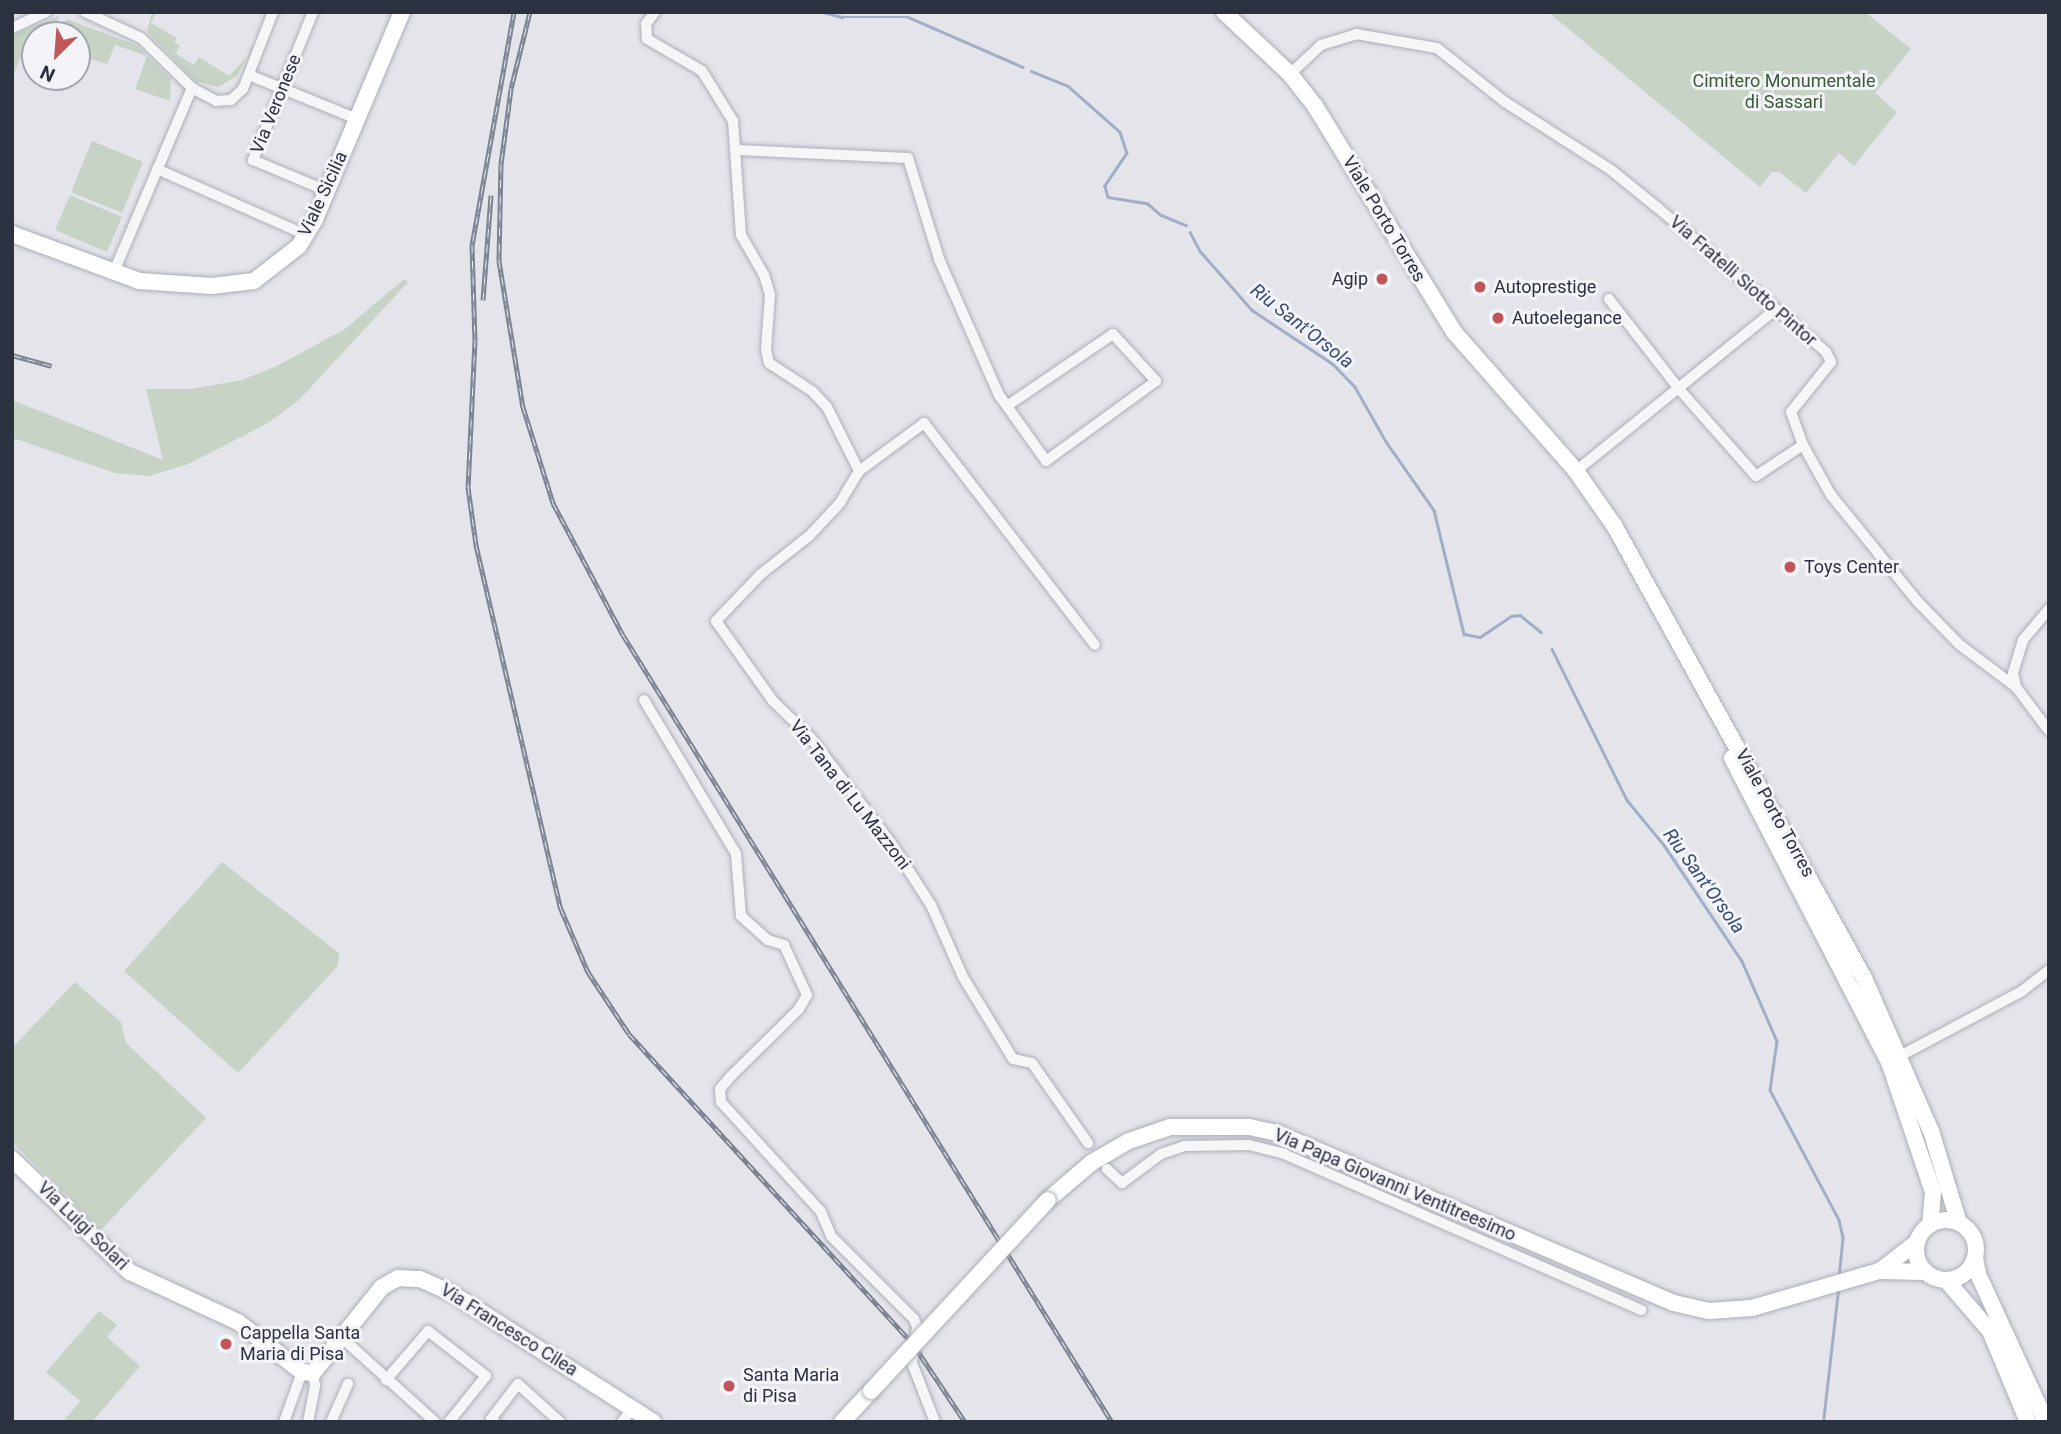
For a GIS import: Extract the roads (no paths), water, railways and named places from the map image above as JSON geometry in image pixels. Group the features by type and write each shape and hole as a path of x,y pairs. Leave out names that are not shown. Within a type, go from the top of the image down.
{"main road":[{"name":"Viale Sicilia","path":"12,234 113,274 169,284 243,284 271,272 306,235 402,12"},
{"name":"Viale Porto Torres","path":"1224,12 1290,74 1336,138 1454,332 1576,471 1647,579 1859,968 1900,1056 1944,1166 1959,1223"},
{"name":"Viale Porto Torres","path":"1540,430 1600,520 1657,619 1864,1008 1907,1107 1933,1192 1930,1225"},
{"name":"Via Papa Giovanni Ventitreesimo","path":"842,1422 1048,1200 1091,1164 1129,1142 1170,1127 1222,1125 1277,1133 1508,1241 1674,1303 1709,1311 1752,1308 1847,1282 1879,1271 1917,1242"},
{"name":"Via Luigi Solari","path":"12,1158 130,1272 237,1322 308,1372"},
{"path":"2028,1422 1990,1331 1972,1304 1947,1281 1925,1272 1918,1264 1917,1242 1930,1225 1959,1223 1973,1238 1978,1274 2046,1422"},
{"path":"1947,1281 1960,1278 1975,1258"},
{"name":"Via Papa Giovanni Ventitreesimo","path":"1879,1271 1925,1272"},
{"name":"Via Francesco Cilea","path":"308,1372 382,1287 398,1278 421,1279 453,1294 653,1422"}],"street":[{"path":"12,28 46,12"},
{"path":"85,12 141,38 192,88 216,101 231,100 243,89 273,12"},
{"name":"Via Veronese","path":"313,12 253,160 327,191"},
{"path":"655,12 646,24 647,38 711,80 733,121 741,235 764,275 770,295 769,363 813,391 827,407 859,471"},
{"name":"Via Fratelli Siotto Pintor","path":"1290,74 1321,45 1356,34 1437,48 1505,102 1611,170 1826,352 1831,362 1793,404 1803,445 1831,495 1918,602 1960,645 2016,687 2049,731"},
{"path":"248,75 357,119"},
{"path":"113,274 192,88"},
{"path":"737,150 908,158 939,258 1007,406 1046,461 1156,382 1113,334 1007,406"},
{"path":"157,169 306,235"},
{"path":"1609,299 1679,389 1756,476 1803,445"},
{"path":"1576,471 1775,310"},
{"name":"Via Tana di Lu Mazzoni","path":"1088,1143 1032,1063 1013,1059 963,977 931,905 891,843 810,737 773,701 716,621 761,574 809,536 840,503 859,471 924,423 1095,645"},
{"path":"2016,687 2016,654 2049,609"},
{"path":"644,700 736,854 741,916 768,940 784,945 807,995 799,1009 720,1089 721,1102 821,1212 831,1236 914,1319 918,1327 912,1363 934,1422"},
{"path":"1900,1056 2022,990 2049,971"},
{"path":"1107,1168 1122,1183 1161,1154 1184,1146 1249,1145 1284,1154 1508,1241 1641,1310"},
{"path":"386,1380 428,1331 486,1376 449,1422"},
{"path":"341,1337 436,1422"},
{"path":"308,1372 315,1386 308,1422"},
{"name":"Via Francesco Cilea","path":"284,1422 308,1372"},
{"path":"331,1422 348,1384"},
{"path":"495,1422 491,1419 518,1384 560,1422"},
{"path":"622,1422 633,1408"}],"waterway":[{"name":"Riu Sant'Orsola","path":"823,12 842,17 908,17 1023,67"},
{"name":"Riu Sant'Orsola","path":"1031,71 1068,86 1120,132 1127,153 1105,186 1108,197 1147,203 1161,215 1186,225"},
{"name":"Riu Sant'Orsola","path":"1190,232 1200,251 1252,310 1333,364 1355,387 1387,443 1434,510 1464,634 1480,637 1511,616 1520,615 1541,632"},
{"name":"Riu Sant'Orsola","path":"1552,649 1627,800 1664,845 1742,961 1777,1041 1770,1090 1839,1220 1843,1238 1839,1278"},
{"name":"Riu Sant'Orsola","path":"1823,1422 1838,1291"}],"railway":[{"path":"514,12 472,245 475,340 468,487 476,545 561,909 588,972 629,1034 913,1344 965,1422"},
{"path":"530,12 511,89 501,164 499,261 523,407 553,503 623,635 1112,1422"},
{"path":"483,300 491,195"},
{"path":"12,355 52,366"}],"place":[{"name":"Agip","path":"1382,279"},
{"name":"Autoprestige","path":"1480,287"},
{"name":"Autoelegance","path":"1498,318"},
{"name":"Toys Center","path":"1790,567"},
{"name":"Cappella Santa Maria di Pisa","path":"226,1344"},
{"name":"Santa Maria di Pisa","path":"729,1386"}],"park label":[{"name":"Cimitero Monumentale di Sassari","path":"1784,92"}]}
